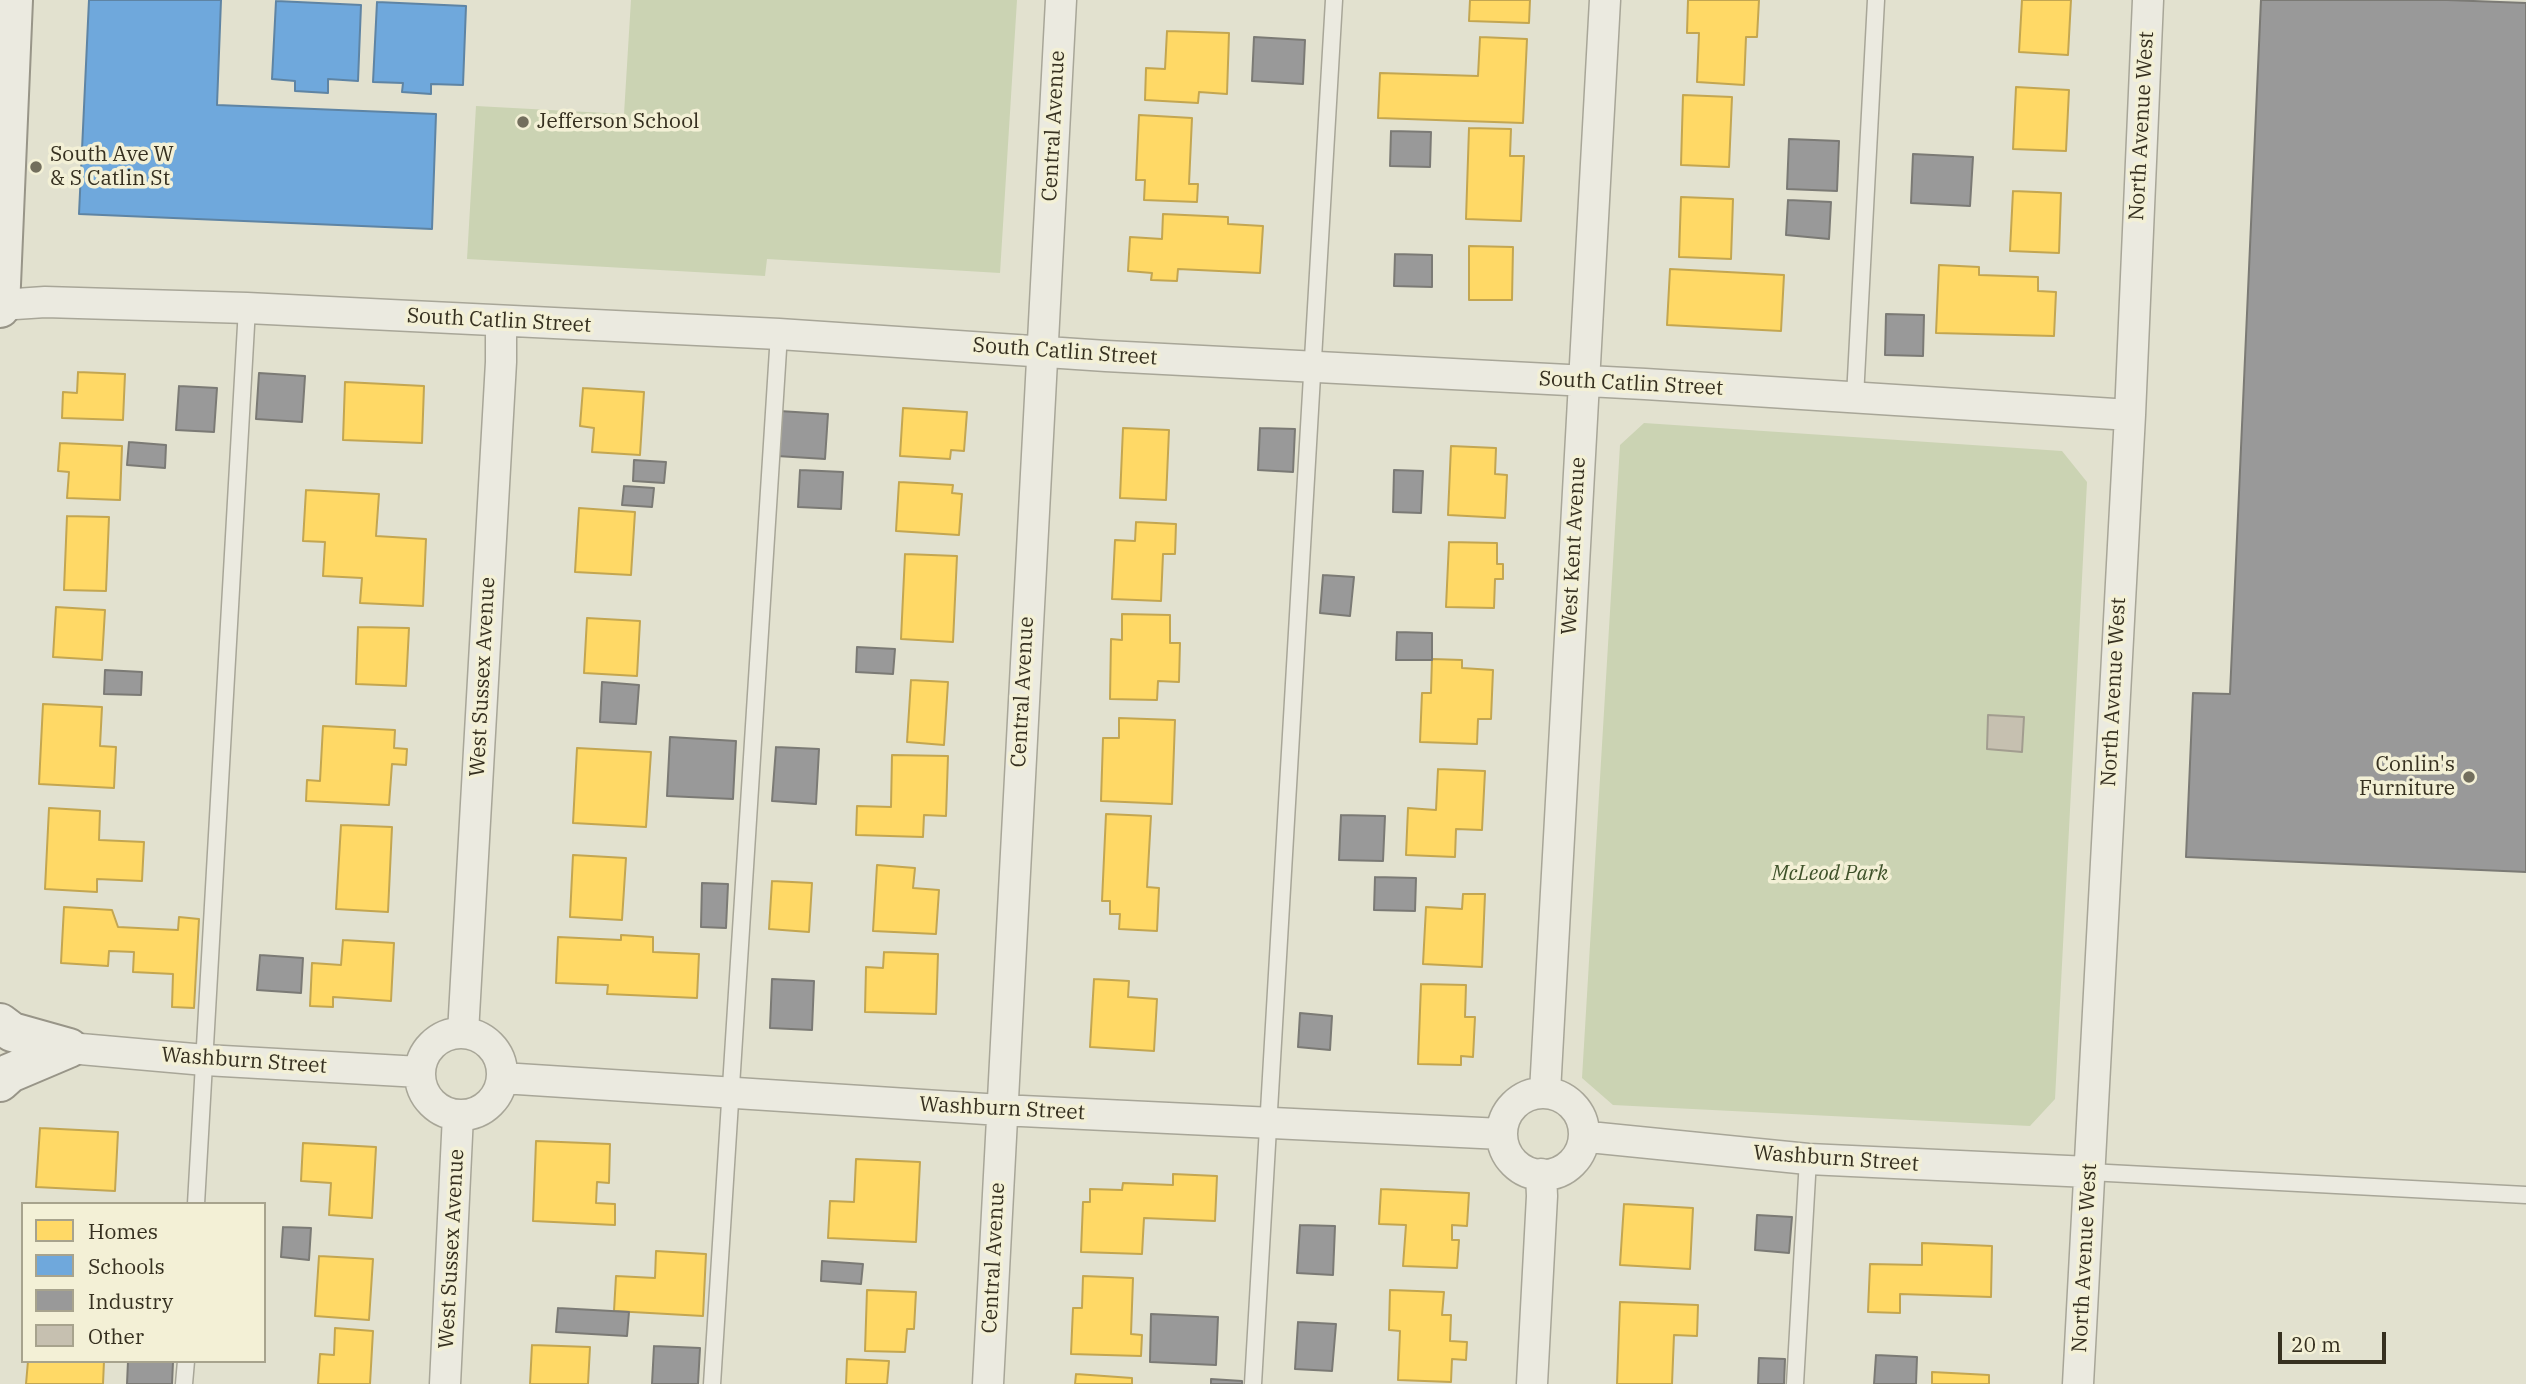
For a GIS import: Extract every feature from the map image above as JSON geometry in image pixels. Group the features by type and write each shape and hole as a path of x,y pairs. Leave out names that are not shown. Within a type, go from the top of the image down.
{"street":[{"path":"0,306 13,0"},
{"name":"Central Avenue","path":"988,1384 1061,0"},
{"name":"West Kent Avenue","path":"1545,1093 1605,0"},
{"name":"North Avenue West","path":"2078,1384 2130,415 2148,0"},
{"name":"South Catlin Street","path":"0,306 45,302 247,309 779,334 1106,356 1312,365 2130,415"},
{"name":"West Sussex Avenue","path":"463,1033 501,321"},
{"path":"0,1023 12,1032 69,1048"},
{"path":"463,1033 484,1038 494,1048 501,1061 502,1078 492,1101 481,1110 458,1115 439,1109 429,1099 422,1087 420,1072 422,1058 430,1046 442,1037 463,1033"},
{"path":"0,1082 10,1073 69,1048"},
{"name":"Washburn Street","path":"69,1048 205,1060 420,1072"},
{"name":"Washburn Street","path":"502,1078 1001,1110 1502,1134"},
{"path":"1545,1093 1565,1098 1576,1108 1583,1121 1584,1138 1582,1149 1574,1161 1563,1170 1541,1174 1521,1169 1511,1159 1503,1146 1502,1134 1505,1118 1512,1105 1524,1097 1545,1093"},
{"name":"West Sussex Avenue","path":"445,1384 458,1115"},
{"name":"Washburn Street","path":"1584,1138 1808,1159 2089,1172"},
{"path":"1532,1384 1541,1174"}],"lane":[{"path":"1253,1384 1334,0"},
{"path":"1855,397 1876,0"},
{"path":"197,1202 247,309"},
{"path":"712,1384 779,334"},
{"path":"1796,1384 1808,1159"},
{"path":"2089,1172 2526,1195"},
{"path":"184,1384 186,1363"}],"green space":[{"path":"631,0 1017,0 1000,273 767,259 765,276 467,259 476,106 624,114"},
{"name":"McLeod Park","path":"1644,423 2062,451 2087,482 2055,1099 2030,1126 1613,1105 1582,1078 1620,445"}],"building: Homes":[{"path":"1470,0 1530,0 1529,23 1469,21"},
{"path":"1688,0 1759,0 1757,37 1746,37 1744,85 1697,82 1699,33 1687,33"},
{"path":"2022,0 2071,0 2068,55 2019,52"},
{"path":"1167,31 1229,33 1227,94 1199,92 1198,103 1145,100 1146,68 1165,69"},
{"path":"1480,37 1527,39 1523,123 1378,118 1380,73 1478,76"},
{"path":"2016,87 2069,90 2066,151 2013,149"},
{"path":"1683,95 1732,97 1729,167 1681,165"},
{"path":"1139,115 1192,118 1189,184 1198,184 1197,202 1144,200 1145,180 1136,180"},
{"path":"1469,128 1511,129 1510,156 1524,156 1521,221 1466,219"},
{"path":"2013,191 2061,193 2059,253 2010,251"},
{"path":"1681,197 1733,199 1731,259 1679,257"},
{"path":"1163,214 1228,217 1228,224 1263,226 1260,273 1178,269 1177,281 1151,280 1152,273 1128,271 1130,237 1162,239"},
{"path":"1469,246 1513,247 1512,300 1469,300"},
{"path":"1939,265 1979,267 1979,275 2038,277 2038,291 2056,292 2054,336 1936,333"},
{"path":"1670,269 1784,275 1781,331 1667,325"},
{"path":"78,372 125,374 123,420 62,418 63,392 77,393"},
{"path":"345,382 424,386 422,443 343,440"},
{"path":"583,388 644,392 640,455 592,452 594,428 580,426"},
{"path":"903,408 967,412 964,451 951,450 950,459 900,456"},
{"path":"1123,428 1169,430 1166,500 1120,498"},
{"path":"60,443 122,446 120,500 67,498 69,472 58,471"},
{"path":"1451,446 1496,448 1495,474 1507,475 1505,518 1448,515"},
{"path":"899,482 953,485 952,493 962,494 959,535 896,531"},
{"path":"306,490 379,494 376,536 426,539 423,606 360,603 362,578 323,576 325,542 303,541"},
{"path":"579,508 635,512 631,575 575,572"},
{"path":"67,516 109,517 106,591 64,590"},
{"path":"1136,522 1176,524 1175,554 1163,554 1161,601 1112,599 1115,540 1135,541"},
{"path":"1449,542 1497,543 1497,564 1503,564 1503,579 1495,579 1494,608 1446,607"},
{"path":"905,554 957,556 953,642 901,639"},
{"path":"56,607 105,610 102,660 53,657"},
{"path":"1122,614 1170,615 1170,643 1180,643 1179,682 1158,681 1157,700 1110,699 1111,639 1122,640"},
{"path":"587,618 640,621 637,676 584,673"},
{"path":"358,627 409,628 406,686 356,684"},
{"path":"1432,659 1462,660 1462,668 1493,670 1491,719 1478,719 1477,744 1420,742 1422,693 1431,693"},
{"path":"911,680 948,682 944,745 907,742"},
{"path":"43,704 102,707 100,746 116,747 114,788 39,784"},
{"path":"1119,718 1175,720 1172,804 1101,801 1103,738 1119,738"},
{"path":"323,726 395,730 394,748 407,749 406,765 392,764 389,805 306,801 307,780 320,781"},
{"path":"577,748 651,752 646,827 573,823"},
{"path":"892,755 948,756 946,816 924,815 923,837 856,835 857,806 891,807"},
{"path":"1438,769 1485,771 1482,830 1456,829 1455,857 1406,855 1408,808 1436,810"},
{"path":"49,808 100,811 99,840 144,842 142,881 97,879 97,892 45,889"},
{"path":"1106,814 1151,816 1147,887 1159,888 1157,931 1119,929 1120,914 1110,914 1110,901 1102,901"},
{"path":"341,825 392,827 388,912 336,909"},
{"path":"573,855 626,858 622,920 570,917"},
{"path":"877,865 915,868 913,888 939,890 936,934 873,931"},
{"path":"772,881 812,883 809,932 769,929"},
{"path":"1463,894 1485,894 1482,967 1423,964 1426,907 1462,909"},
{"path":"64,907 112,910 118,927 178,930 179,917 199,919 194,1008 172,1007 173,974 133,972 134,952 109,951 108,966 61,963"},
{"path":"621,935 653,937 653,952 699,954 697,998 607,994 608,985 556,983 558,937 621,940"},
{"path":"343,940 394,943 391,1001 333,997 333,1007 310,1006 312,963 341,965"},
{"path":"884,952 938,954 936,1014 865,1012 866,967 883,968"},
{"path":"1094,979 1129,981 1128,997 1157,999 1154,1051 1090,1047"},
{"path":"1421,984 1466,985 1465,1017 1475,1017 1473,1057 1461,1056 1461,1065 1418,1064"},
{"path":"40,1128 118,1132 115,1191 36,1187"},
{"path":"536,1141 610,1144 609,1183 597,1182 596,1203 615,1204 615,1225 533,1221"},
{"path":"303,1143 376,1147 372,1218 329,1215 331,1183 301,1181"},
{"path":"856,1159 920,1162 916,1242 828,1238 830,1201 854,1202"},
{"path":"1173,1174 1217,1176 1215,1221 1144,1218 1142,1254 1081,1252 1083,1202 1090,1202 1090,1189 1122,1190 1123,1183 1173,1185"},
{"path":"1381,1189 1469,1193 1467,1226 1452,1225 1452,1240 1459,1240 1457,1268 1403,1266 1406,1225 1379,1224"},
{"path":"1624,1204 1693,1208 1690,1269 1620,1265"},
{"path":"1922,1243 1992,1246 1991,1297 1900,1294 1900,1313 1868,1312 1870,1264 1922,1265"},
{"path":"656,1251 706,1254 703,1316 614,1311 616,1276 655,1278"},
{"path":"319,1256 373,1259 369,1320 315,1316"},
{"path":"1083,1276 1133,1278 1131,1334 1142,1335 1141,1356 1071,1354 1073,1308 1082,1308"},
{"path":"867,1290 916,1292 914,1329 907,1329 905,1352 865,1351"},
{"path":"1390,1290 1444,1292 1442,1315 1451,1315 1450,1341 1467,1342 1466,1360 1452,1359 1451,1382 1398,1380 1400,1331 1389,1330"},
{"path":"1620,1302 1698,1305 1697,1336 1674,1335 1672,1384 1617,1384"},
{"path":"335,1328 373,1331 370,1384 318,1384 320,1354 334,1355"},
{"path":"532,1345 590,1347 588,1384 530,1384"},
{"path":"847,1359 889,1361 887,1384 846,1384"},
{"path":"28,1363 104,1363 103,1384 26,1384"},
{"path":"1932,1372 1989,1375 1989,1384 1932,1384"},
{"path":"1076,1374 1132,1378 1132,1384 1075,1384"}],"building: Schools":[{"path":"89,0 221,0 217,105 436,114 432,229 79,214"},
{"path":"276,1 361,5 358,81 328,79 328,93 295,91 295,81 272,79"},
{"path":"377,2 466,6 463,85 431,84 431,94 402,92 403,83 373,82"}],"building: Industry":[{"path":"2261,0 2447,0 2526,3 2526,872 2186,857 2193,693 2230,694"},
{"path":"1254,37 1305,40 1303,84 1252,81"},
{"path":"1391,131 1431,132 1430,167 1390,166"},
{"path":"1789,139 1839,141 1837,191 1787,189"},
{"path":"1913,154 1973,157 1970,206 1911,203"},
{"path":"1788,200 1831,202 1829,239 1786,235"},
{"path":"1395,254 1432,255 1432,287 1394,286"},
{"path":"1886,314 1924,315 1923,356 1885,355"},
{"path":"259,373 305,376 302,422 256,419"},
{"path":"179,386 217,388 214,432 176,430"},
{"path":"779,411 828,414 825,459 777,456"},
{"path":"1260,428 1295,429 1293,472 1258,470"},
{"path":"129,442 166,445 165,468 127,465"},
{"path":"634,460 666,462 664,483 633,481"},
{"path":"800,470 843,472 841,509 798,507"},
{"path":"1394,470 1423,471 1421,513 1393,512"},
{"path":"624,486 654,488 652,507 622,505"},
{"path":"1323,575 1354,577 1350,616 1320,613"},
{"path":"1397,632 1432,633 1432,660 1396,660"},
{"path":"857,647 895,649 893,674 856,672"},
{"path":"105,670 142,672 141,695 104,694"},
{"path":"602,682 639,685 636,724 600,722"},
{"path":"670,737 736,741 733,799 667,796"},
{"path":"776,747 819,749 816,804 772,801"},
{"path":"1341,815 1385,816 1383,861 1339,860"},
{"path":"1375,877 1416,878 1415,911 1374,910"},
{"path":"702,883 728,884 726,928 701,927"},
{"path":"260,955 303,958 301,993 257,990"},
{"path":"772,979 814,981 812,1030 770,1028"},
{"path":"1300,1013 1332,1016 1330,1050 1298,1047"},
{"path":"1757,1215 1792,1217 1789,1253 1755,1250"},
{"path":"1300,1225 1335,1226 1333,1275 1297,1273"},
{"path":"283,1227 311,1228 309,1260 281,1257"},
{"path":"822,1261 863,1264 861,1284 821,1281"},
{"path":"558,1308 629,1312 627,1336 556,1332"},
{"path":"1151,1314 1218,1317 1216,1365 1150,1362"},
{"path":"1298,1322 1336,1324 1332,1371 1295,1369"},
{"path":"654,1346 700,1348 698,1384 652,1384"},
{"path":"1876,1355 1917,1357 1916,1384 1874,1384"},
{"path":"1759,1358 1785,1359 1784,1384 1758,1384"},
{"path":"128,1363 173,1363 172,1384 127,1384"},
{"path":"1211,1379 1242,1381 1242,1384 1211,1384"}],"building: Other":[{"path":"1988,715 2024,717 2022,752 1987,749"}],"place":[{"name":"Jefferson School","path":"523,122"},
{"name":"South Ave W & S Catlin St","path":"36,167"},
{"name":"Conlin's Furniture","path":"2469,777"}]}
